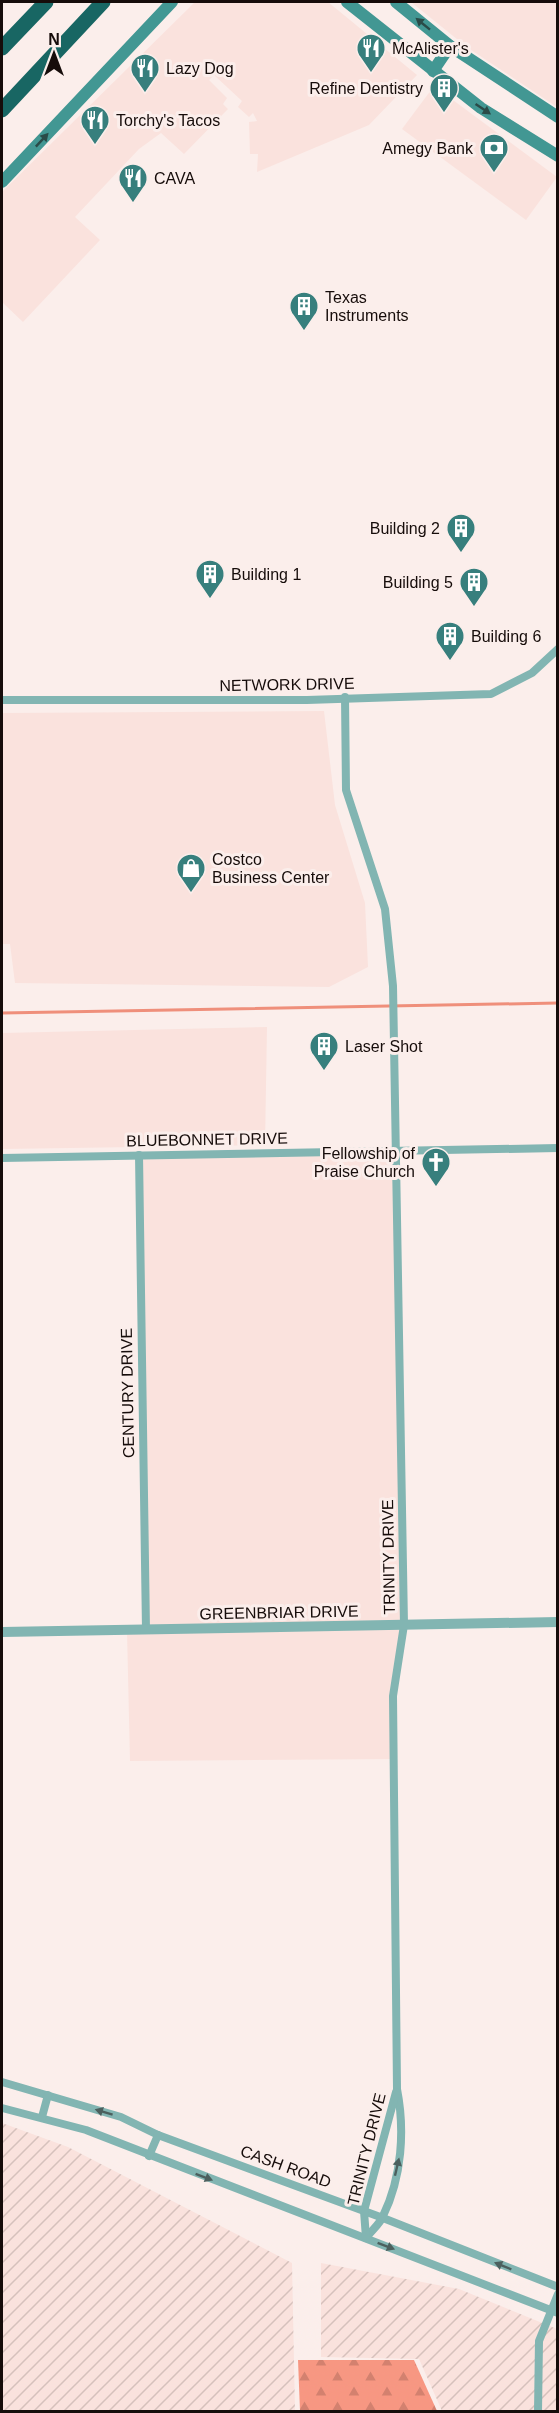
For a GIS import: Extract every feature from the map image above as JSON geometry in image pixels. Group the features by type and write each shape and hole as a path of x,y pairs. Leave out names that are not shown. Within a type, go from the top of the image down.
{"highway":[{"path":"2,48 46,2"},
{"path":"2,110 103,2"}],"main road":[{"path":"2,182 172,2"},
{"path":"347,2 481,108 558,156"},
{"path":"396,2 450,46 558,117"},
{"path":"433,71 450,46"}],"street":[{"name":"NETWORK DRIVE","path":"2,700 491,694 531,673 558,649"},
{"path":"550,658 558,666"},
{"name":"TRINITY DRIVE","path":"345,697 346,790 385,909 393,986 404,1625 393,1696 397,2089 403,2118 402,2140 398,2165 383,2218 366,2238"},
{"name":"BLUEBONNET DRIVE","path":"2,1158 558,1148"},
{"name":"CENTURY DRIVE","path":"139,1155 146,1630"},
{"name":"GREENBRIAR DRIVE","path":"2,1632 558,1622"},
{"name":"CASH ROAD","path":"2,2082 121,2117 158,2135 383,2218 558,2287"},
{"name":"TRINITY DRIVE","path":"366,2238 364,2211 397,2089"},
{"path":"42,2117 48,2095"},
{"path":"2,2108 86,2130 554,2311"},
{"path":"149,2156 158,2135"},
{"path":"538,2412 539,2342 554,2311 558,2294"}],"shaded area":[{"path":"195,2 328,2 417,75 369,125 257,172 258,154 250,154 249,122 257,121 253,113 249,117 238,107 242,101 214,75 209,80 227,98 223,104 228,109 184,154 161,133 139,149 75,217 100,240 23,322 2,302 2,192"},
{"path":"411,2 557,2 557,107 468,48"},
{"path":"434,86 557,177 526,220 402,129"},
{"path":"324,711 335,805 365,903 368,967 329,987 15,983 10,944 2,944 2,713"},
{"path":"267,1027 265,1145 2,1149 2,1033"},
{"path":"397,1151 404,1625 395,1675 393,1759 130,1761 127,1631 145,1630 139,1155"},
{"path":"2,2123 68,2147 292,2263 295,2411 2,2411"},
{"path":"321,2263 459,2289 557,2329 557,2411 442,2411 419,2359 321,2357"}],"green space":[{"path":"298,2360 414,2360 437,2411 300,2411"}],"waterway":[{"path":"2,1013 558,1003"}],"place":[{"name":"McAlister's","path":"371,74"},
{"name":"Lazy Dog","path":"145,94"},
{"name":"Refine Dentistry","path":"444,114"},
{"name":"Torchy's Tacos","path":"95,146"},
{"name":"Amegy Bank","path":"494,174"},
{"name":"CAVA","path":"133,204"},
{"name":"Texas Instruments","path":"304,332"},
{"name":"Building 2","path":"461,554"},
{"name":"Building 1","path":"210,600"},
{"name":"Building 5","path":"474,608"},
{"name":"Building 6","path":"450,662"},
{"name":"Costco Business Center","path":"191,894"},
{"name":"Laser Shot","path":"324,1072"},
{"name":"Fellowship of Praise Church","path":"436,1188"}]}
